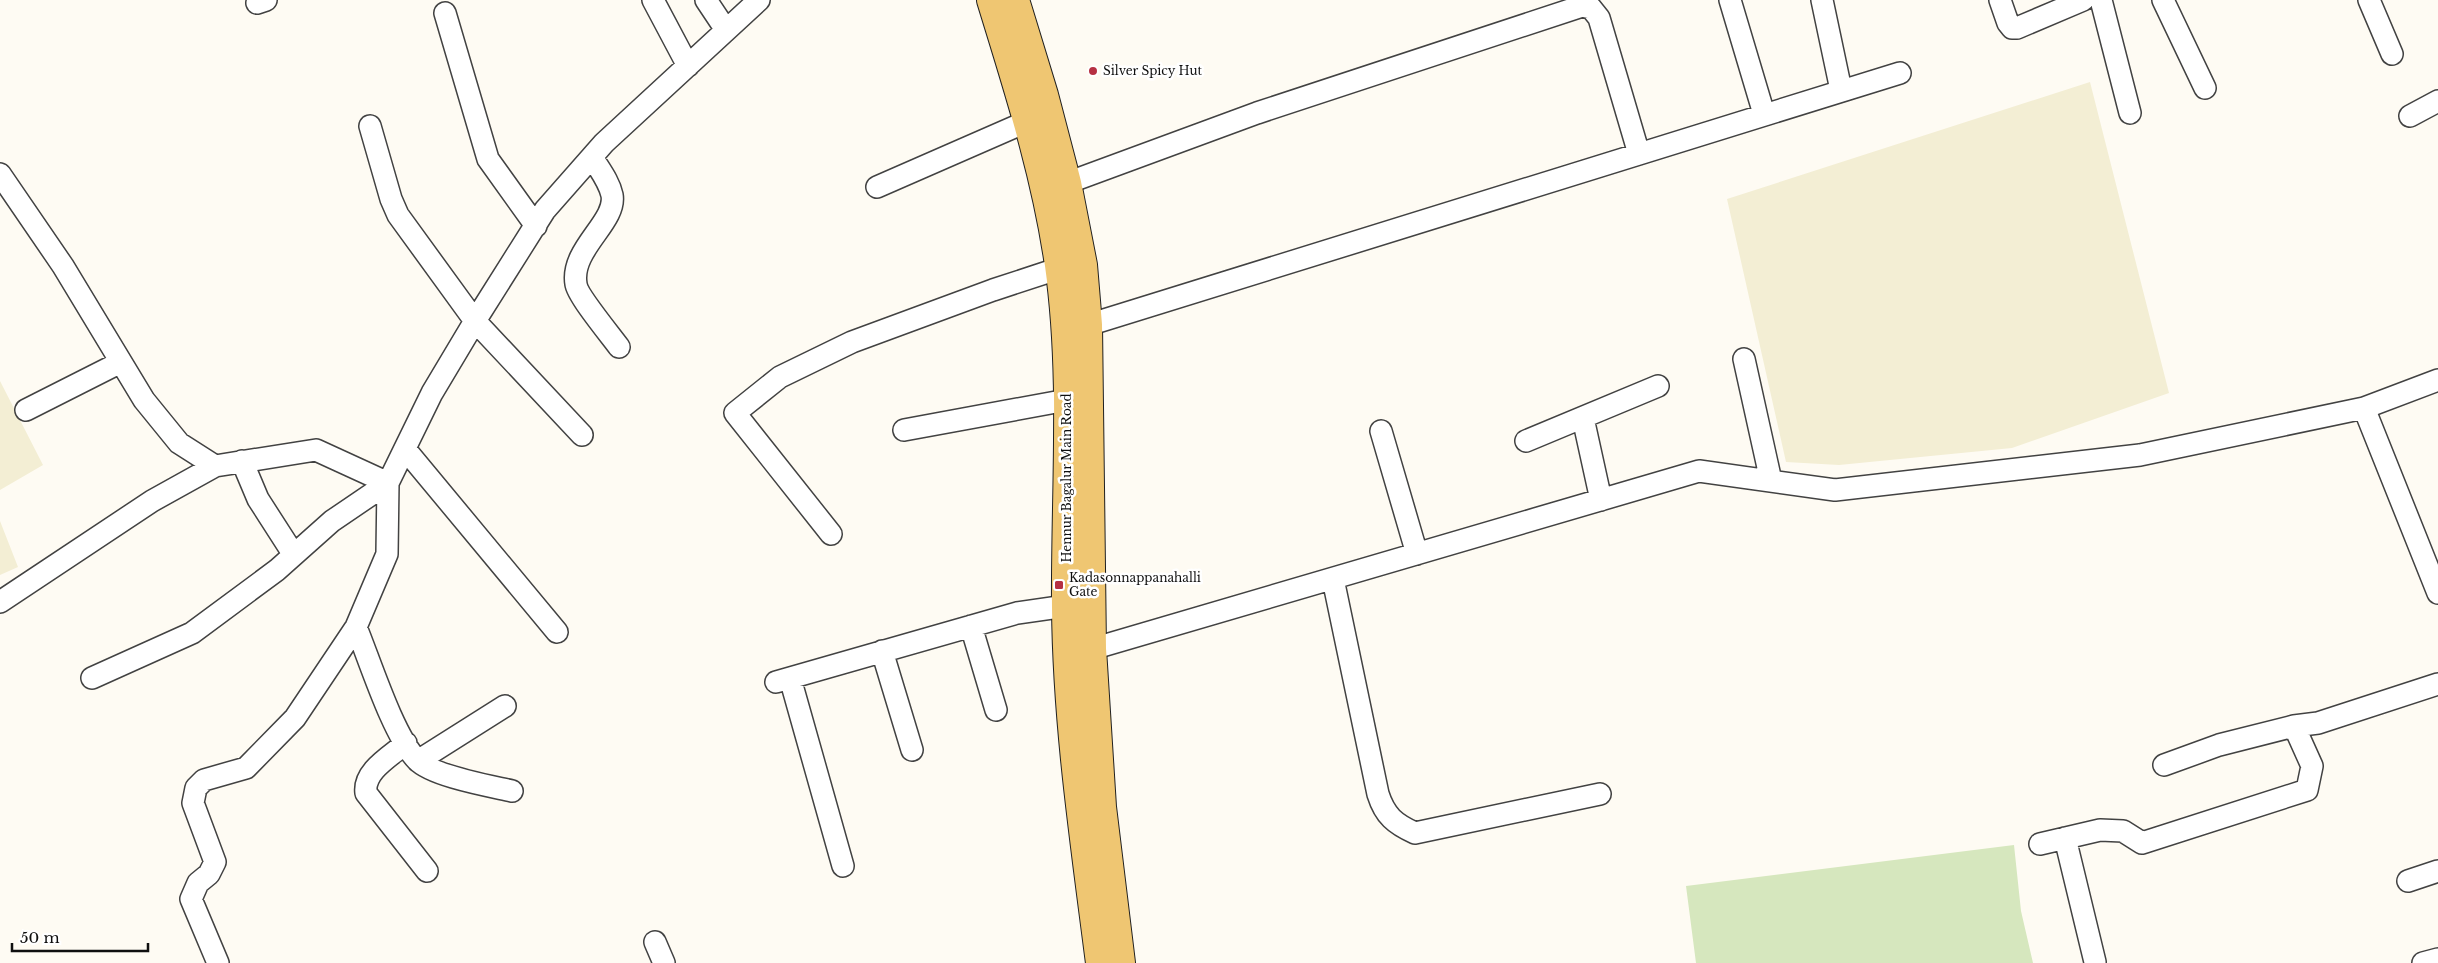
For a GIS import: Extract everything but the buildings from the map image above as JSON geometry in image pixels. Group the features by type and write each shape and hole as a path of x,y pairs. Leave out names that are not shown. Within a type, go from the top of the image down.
{"main road":[{"name":"Hennur Bagalur Main Road","path":"991,0 1088,325 1080,650 1079,800 1100,963"},
{"name":"Hennur Bagalur Main Road","path":"1015,0 1044,94 1067,183 1071,266 1065,328 1068,400 1066,606 1080,650 1121,963"}],"street":[{"path":"652,0 688,66"},
{"path":"706,0 726,30"},
{"path":"218,963 191,899 198,883 209,874 215,862 193,803 196,788 204,780 246,768 295,718 356,627 387,554 388,483 432,393 475,321 546,210 604,143 758,0"},
{"path":"1730,0 1764,114"},
{"path":"1822,0 1841,90"},
{"path":"2000,0 2008,23 2012,28 2017,28 2084,0"},
{"path":"2101,0 2130,113"},
{"path":"2163,0 2205,88"},
{"path":"2369,0 2392,54"},
{"path":"1067,183 1257,113 1582,6 1592,8 1599,18 1639,154"},
{"path":"445,13 488,159 536,226"},
{"path":"1088,325 1900,73"},
{"path":"2410,116 2438,101"},
{"path":"877,187 1028,121"},
{"path":"370,126 391,199 398,215 475,321 582,435"},
{"path":"592,158 606,179 612,196 609,212 579,257 576,271 576,286 619,347"},
{"path":"0,174 62,266 144,400 179,443 214,466"},
{"path":"831,534 735,413 780,376 852,342 1071,266"},
{"path":"1744,359 1771,481"},
{"path":"26,410 121,362"},
{"path":"1080,650 1333,579 1699,471 1835,490 2140,456 2364,408 2438,380"},
{"path":"1526,442 1658,386"},
{"path":"904,430 1068,400"},
{"path":"2364,408 2438,593"},
{"path":"1583,418 1601,500"},
{"path":"1380,431 1417,554"},
{"path":"405,448 557,632"},
{"path":"0,602 152,501 214,466 316,450 388,483"},
{"path":"242,461 258,499 294,555"},
{"path":"92,678 192,633 294,555 332,521 388,483"},
{"path":"1333,579 1378,794 1383,810 1401,827 1415,833 1600,794"},
{"path":"843,866 783,680 1017,613 1066,606"},
{"path":"971,626 996,710"},
{"path":"356,627 398,729 418,761 450,777 512,791"},
{"path":"882,651 912,750"},
{"path":"2164,765 2219,745 2294,726 2318,723 2438,684"},
{"path":"418,761 505,706"},
{"path":"2040,844 2100,830 2123,831 2142,843 2307,790 2312,766 2294,726"},
{"path":"406,743 368,775 364,784 366,793 427,871"},
{"path":"2065,838 2095,962"},
{"path":"2408,881 2438,871"},
{"path":"655,942 664,963"},
{"path":"2422,963 2438,959"}],"shaded area":[{"path":"2090,82 2169,393 2012,448 1839,465 1786,462 1727,199"},
{"path":"0,381 43,465 0,490"},
{"path":"0,521 18,567 0,575"}],"green space":[{"path":"2014,845 2021,911 2033,963 1696,963 1686,886"}],"place":[{"name":"Silver Spicy Hut","path":"1093,71"},
{"name":"Kadasonnappanahalli Gate","path":"1059,585"}]}
